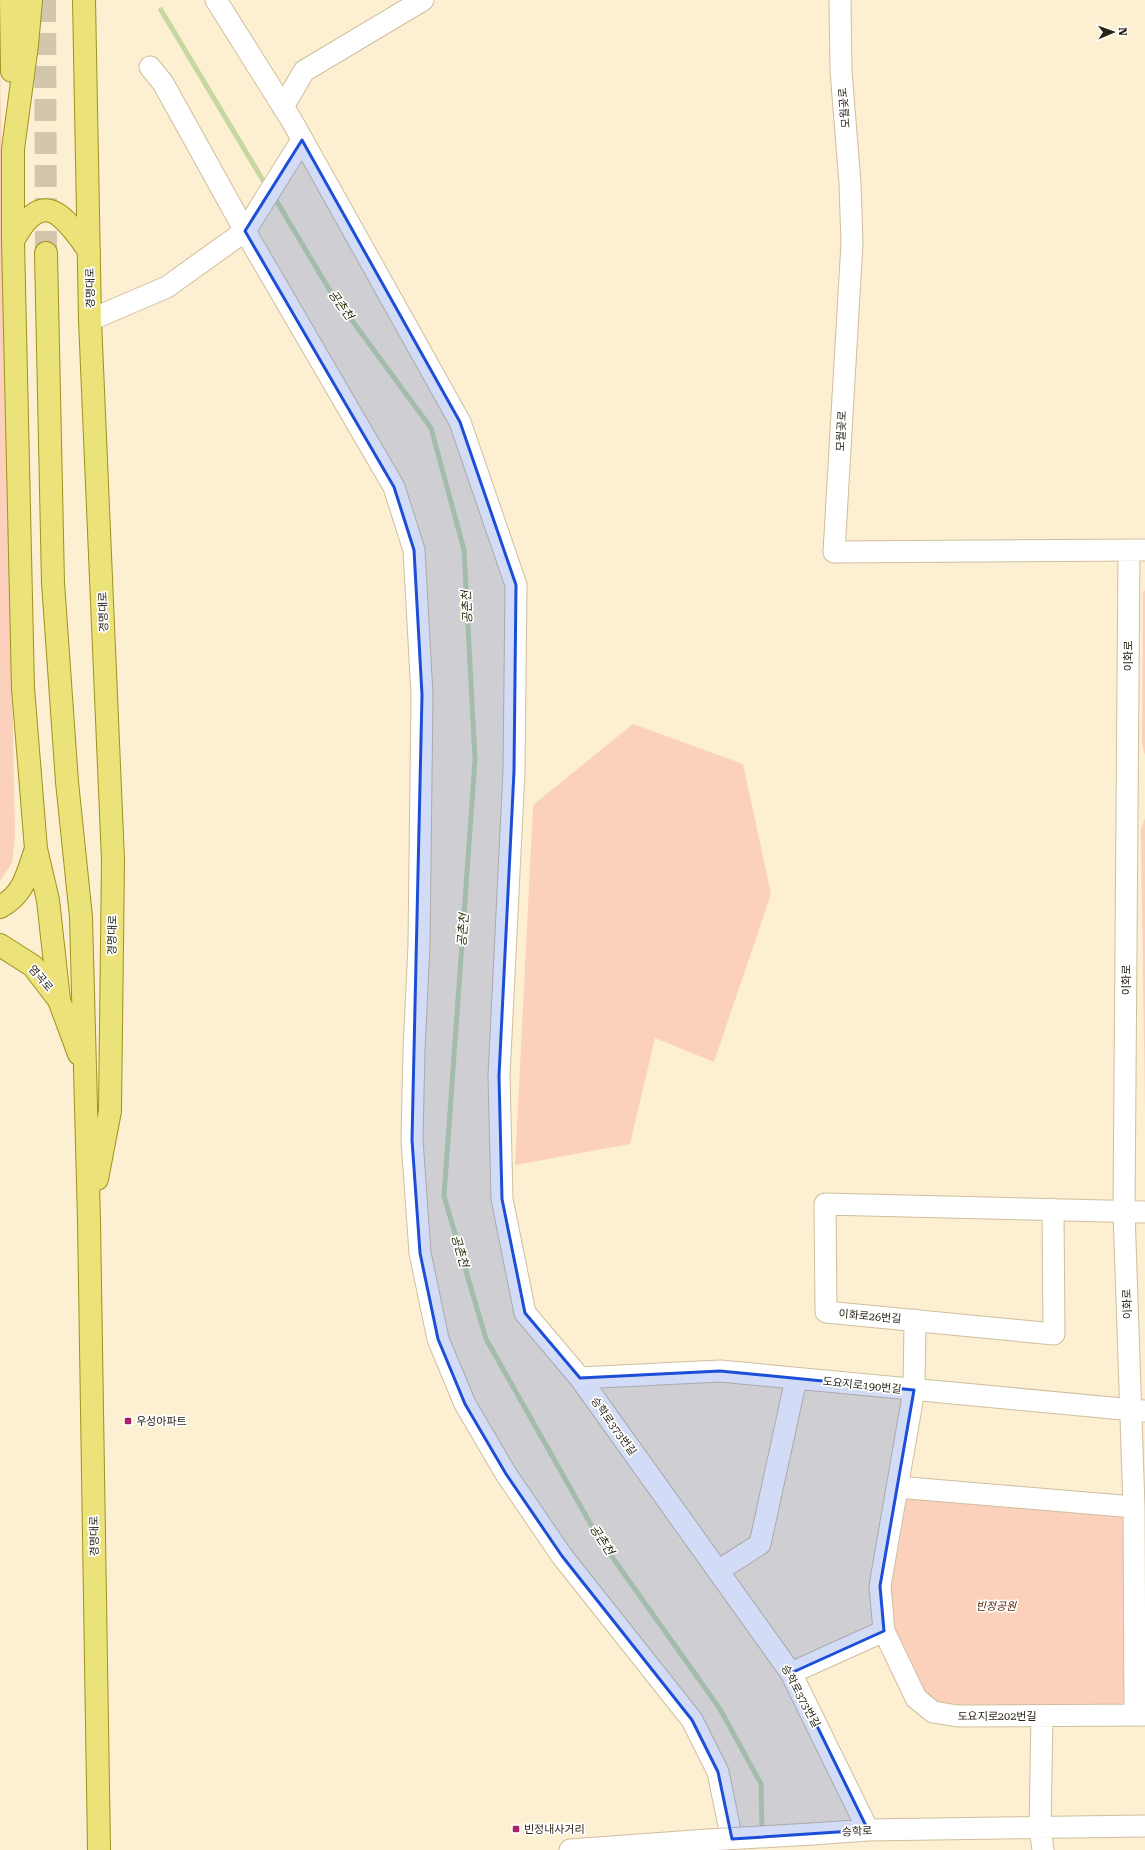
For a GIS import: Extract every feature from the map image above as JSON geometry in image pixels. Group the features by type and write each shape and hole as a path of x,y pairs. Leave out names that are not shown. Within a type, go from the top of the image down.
{"main road":[{"path":"11,0 13,149"},
{"name":"경명대로","path":"31,0 27,45 13,149 13,241 23,688 36,849 48,900 59,1000 86,1072"},
{"name":"경명대로","path":"84,0 90,320 113,868 110,1111 89,1221"},
{"path":"13,241 19,230 34,213 48,209 56,213 71,226 89,251"},
{"name":"경명대로","path":"46,252 53,583 67,782 81,917 89,1221 99,1850"},
{"path":"0,907 8,903 22,888 36,849"},
{"name":"염곡로","path":"0,944 33,966 59,1000"}],"street":[{"name":"승학로373번길","path":"216,0 283,107 298,146 460,422 516,585 514,771 498,1076 502,1199 525,1313 580,1378 791,1672 868,1830"},
{"path":"283,107 304,71 422,0"},
{"name":"모월곶로","path":"840,0 841,72 850,183 852,243 834,552 1137,550"},
{"path":"150,67 163,83 394,487 414,550 422,695 419,945 414,1050 412,1140 420,1253 438,1339 465,1404 506,1474 562,1556 692,1720 718,1772 734,1850"},
{"path":"90,320 167,287 247,228 298,146"},
{"name":"이화로","path":"1137,550 1124,1211 1138,1411"},
{"name":"이화로26번길","path":"1053,1209 1054,1334 826,1312 824,1204 1053,1209 1145,1212"},
{"name":"도요지로202번길","path":"916,1320 914,1390 880,1586 884,1632 916,1698 933,1712 958,1716 1140,1715 1134,1507 1138,1411"},
{"name":"도요지로190번길","path":"580,1378 720,1371 1138,1411"},
{"path":"718,1572 760,1544 796,1379"},
{"path":"897,1487 1134,1507"},
{"path":"791,1672 884,1632"},
{"path":"1042,1716 1040,1828 1043,1850"},
{"name":"승학로","path":"570,1850 708,1840 825,1839 868,1830 1145,1826"}],"highlighted area":[{"path":"302,140 460,422 516,585 514,771 499,1076 502,1199 525,1313 580,1378 720,1371 914,1390 880,1586 884,1631 791,1673 868,1830 732,1839 718,1772 692,1720 562,1556 506,1474 465,1404 438,1339 420,1253 412,1140 422,695 414,550 394,487 245,231"}],"green space":[{"path":"0,63 15,835 12,863 0,881"},
{"path":"1145,590 1145,755 1142,744 1143,593"},
{"path":"633,724 743,764 771,894 714,1062 655,1038 630,1144 515,1165 533,805"},
{"path":"1145,818 1145,1110 1141,829"},
{"name":"빈정공원","path":"899,1490 1132,1509 1133,1712 935,1709 886,1630"}],"waterway":[{"name":"공촌천","path":"161,10 267,187"},
{"name":"공촌천","path":"273,195 329,289 431,428 464,550 475,760 444,1196 486,1339 598,1537 720,1709 761,1784 762,1833"}],"tunnel":[{"path":"45,0 46,253"}],"place":[{"name":"우성아파트","path":"128,1421"},
{"name":"빈정내사거리","path":"516,1829"}]}
